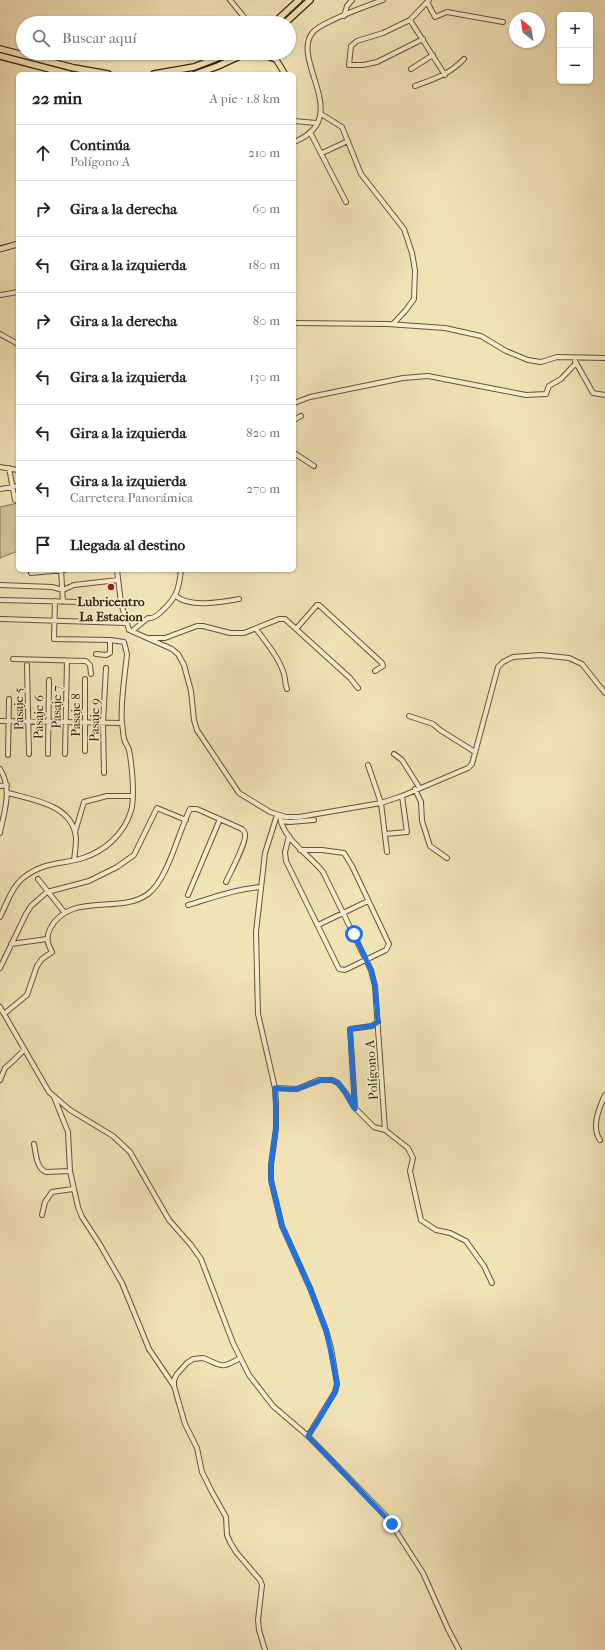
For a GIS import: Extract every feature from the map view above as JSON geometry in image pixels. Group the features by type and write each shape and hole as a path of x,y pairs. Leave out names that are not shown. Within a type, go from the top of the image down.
{"highway":[{"path":"282,16 299,0"},
{"path":"293,16 310,0"},
{"path":"0,48 16,52"},
{"path":"0,56 61,72"},
{"path":"44,60 97,72"},
{"path":"165,72 194,67 212,60"},
{"path":"201,72 230,60"}],"main road":[{"path":"277,60 284,72"},
{"path":"1,249 16,245"}],"street":[{"path":"230,0 243,16"},
{"path":"344,16 347,6 352,0"},
{"path":"296,141 310,132 321,114 317,85 308,52 308,43 311,35 317,28 383,0"},
{"path":"422,39 377,62 349,66 351,46 357,41 383,33 410,20 428,1 435,17 447,12 503,22"},
{"path":"410,20 445,75"},
{"path":"411,69 433,55"},
{"path":"415,86 445,75 456,68 464,59"},
{"path":"321,114 342,127 361,174 404,228 415,270 414,299 393,324"},
{"path":"296,121 316,123"},
{"path":"310,132 346,202"},
{"path":"322,153 348,141"},
{"path":"0,294 16,292"},
{"path":"296,322 393,324 445,328 481,336 506,351 528,360 541,362 557,358 605,358"},
{"path":"0,334 16,343"},
{"path":"572,358 593,393 605,394"},
{"path":"296,402 303,399 403,378 428,376 513,392 541,395 546,394 550,386 561,379 576,363"},
{"path":"296,398 303,399"},
{"path":"296,419 301,416"},
{"path":"296,454 314,466"},
{"path":"0,467 16,470"},
{"path":"9,468 16,500"},
{"path":"0,489 16,486"},
{"path":"31,573 41,572"},
{"path":"62,572 63,602"},
{"path":"117,572 121,603 129,630 172,649 180,657 184,665 191,691 194,720 197,730 229,781 242,796 278,815 299,817 381,803 402,796 417,788 468,768 472,764 496,673 500,664 509,658 550,655 575,660 584,667 605,693"},
{"path":"132,631 148,618 151,619 159,614 172,602 176,596 181,572"},
{"path":"0,585 52,586 63,590 74,585 118,580"},
{"path":"176,596 186,602 219,602 239,599"},
{"path":"0,600 121,603"},
{"path":"0,917 14,888 23,879 35,870 48,865 82,858 100,852 115,838 125,824 131,811 133,796 129,750 124,739 122,723 127,654 126,644 124,642 110,640 54,639 53,621 55,601"},
{"path":"296,629 317,605 319,605 382,663 383,666 375,671"},
{"path":"1,619 126,623"},
{"path":"148,638 165,638 197,626 244,634 256,628 285,619 350,678 358,688"},
{"path":"256,628 283,669 284,682 287,689"},
{"path":"96,654 106,655 110,653 110,640"},
{"path":"13,659 86,661 90,665 91,674"},
{"name":"Pasaje 7","path":"65,754 67,661"},
{"name":"Pasaje 5","path":"27,665 29,754"},
{"name":"Pasaje 9","path":"104,773 103,723 106,668"},
{"name":"Pasaje 8","path":"85,679 85,751"},
{"name":"Pasaje 6","path":"48,754 49,680"},
{"path":"8,754 9,699"},
{"path":"409,716 433,724 475,752"},
{"path":"0,721 122,723"},
{"path":"394,754 402,760 417,788 421,802 422,821 430,846 447,858"},
{"path":"368,764 381,803 387,852"},
{"path":"0,769 7,785 8,793 0,833"},
{"path":"0,786 7,785"},
{"path":"8,793 57,808 66,815 72,824 76,838 74,860"},
{"path":"74,832 84,802 107,796 133,796"},
{"path":"385,834 407,832 402,796"},
{"path":"0,807 5,808"},
{"path":"0,816 5,808"},
{"path":"0,968 28,910 47,892 89,882 117,867 134,855 157,808 186,820"},
{"path":"4,1014 27,995 37,966 42,959 52,952 47,943 47,939 53,923 65,913 88,906 128,903 148,894 158,884 190,809 194,808 242,829 245,832 246,836 243,845 226,882"},
{"path":"278,815 265,852 256,932 258,1014 275,1088 276,1128 271,1165 271,1180 282,1226 310,1288 326,1330 337,1384 335,1392 308,1436"},
{"name":"Polígono A","path":"278,815 289,836 300,850 317,863 323,872 371,970 375,986 385,1130"},
{"path":"188,895 220,819"},
{"path":"281,821 290,822 314,820"},
{"path":"289,836 285,852 286,861 339,969 345,970 386,950 389,944 352,866 344,853 322,850 300,850"},
{"path":"38,879 65,913"},
{"path":"188,905 246,888 261,887"},
{"path":"318,925 344,914 368,901"},
{"path":"11,944 47,939"},
{"path":"0,1007 46,1088 54,1097 70,1110 113,1136 130,1152 169,1220 201,1259 240,1358 249,1375 273,1406 308,1436 392,1524 423,1573 459,1650"},
{"path":"355,1109 350,1029 372,1026 378,1022"},
{"path":"0,1080 4,1068 13,1062 24,1050"},
{"path":"275,1088 297,1089 319,1080 332,1080 338,1083 346,1093 355,1109 374,1127 385,1130 408,1148 413,1158 410,1171 421,1220 436,1230 450,1233 466,1241 484,1266 492,1283"},
{"path":"600,1140 595,1128 600,1104 605,1095"},
{"path":"54,1097 53,1099 59,1109 68,1132 70,1171 73,1189 82,1217 122,1283 149,1349 174,1386"},
{"path":"34,1144 39,1167 42,1170 46,1172 70,1171"},
{"path":"42,1216 45,1202 52,1192 73,1189"},
{"path":"240,1358 231,1364 223,1365 214,1364 203,1358 193,1360 187,1363 177,1374 174,1380 174,1386 185,1424 197,1448 202,1472 226,1517 227,1535 230,1542 236,1552 262,1584 258,1620 259,1630 265,1650"}],"shaded area":[{"path":"16,503 16,552 0,558 0,507"}],"place":[{"name":"Lubricentro La Estacion","path":"111,587"}],"route":[{"path":"354,934 371,970 375,986 378,1022 372,1026 350,1029 355,1109 346,1093 338,1083 332,1080 319,1080 297,1089 275,1088 276,1128 271,1165 271,1180 282,1226 310,1288 326,1330 335,1369 337,1384 335,1392 308,1436 392,1524"}]}
